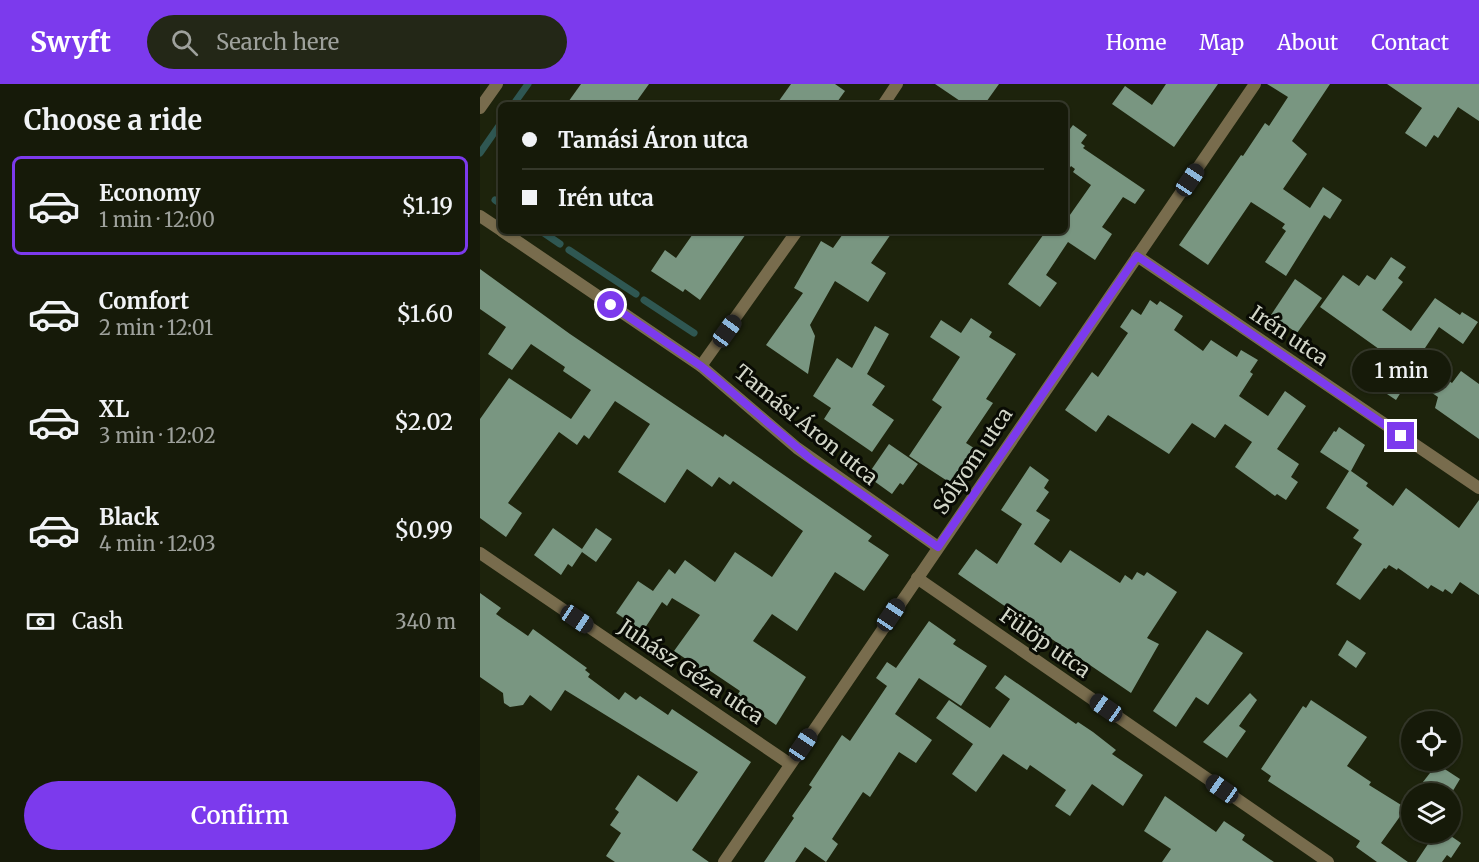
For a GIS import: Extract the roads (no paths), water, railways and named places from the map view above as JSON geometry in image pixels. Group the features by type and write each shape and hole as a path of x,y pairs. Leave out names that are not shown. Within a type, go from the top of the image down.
{"street":[{"path":"480,108 497,84"},
{"path":"885,102 897,84"},
{"name":"Sólyom utca","path":"724,862 1255,84"},
{"name":"Tamási Áron utca","path":"480,216 498,228"},
{"name":"Tamási Áron utca","path":"506,234 701,366 804,454 938,547"},
{"path":"701,366 794,234"},
{"name":"Irén utca","path":"1137,256 1479,488"},
{"name":"Juhász Géza utca","path":"480,553 790,764"},
{"name":"Fülöp utca","path":"917,578 1328,862"}],"waterway":[{"path":"515,102 528,84"},
{"path":"480,153 498,127"},
{"path":"545,234 560,244"},
{"path":"569,250 636,294"},
{"path":"644,300 694,333"}]}
